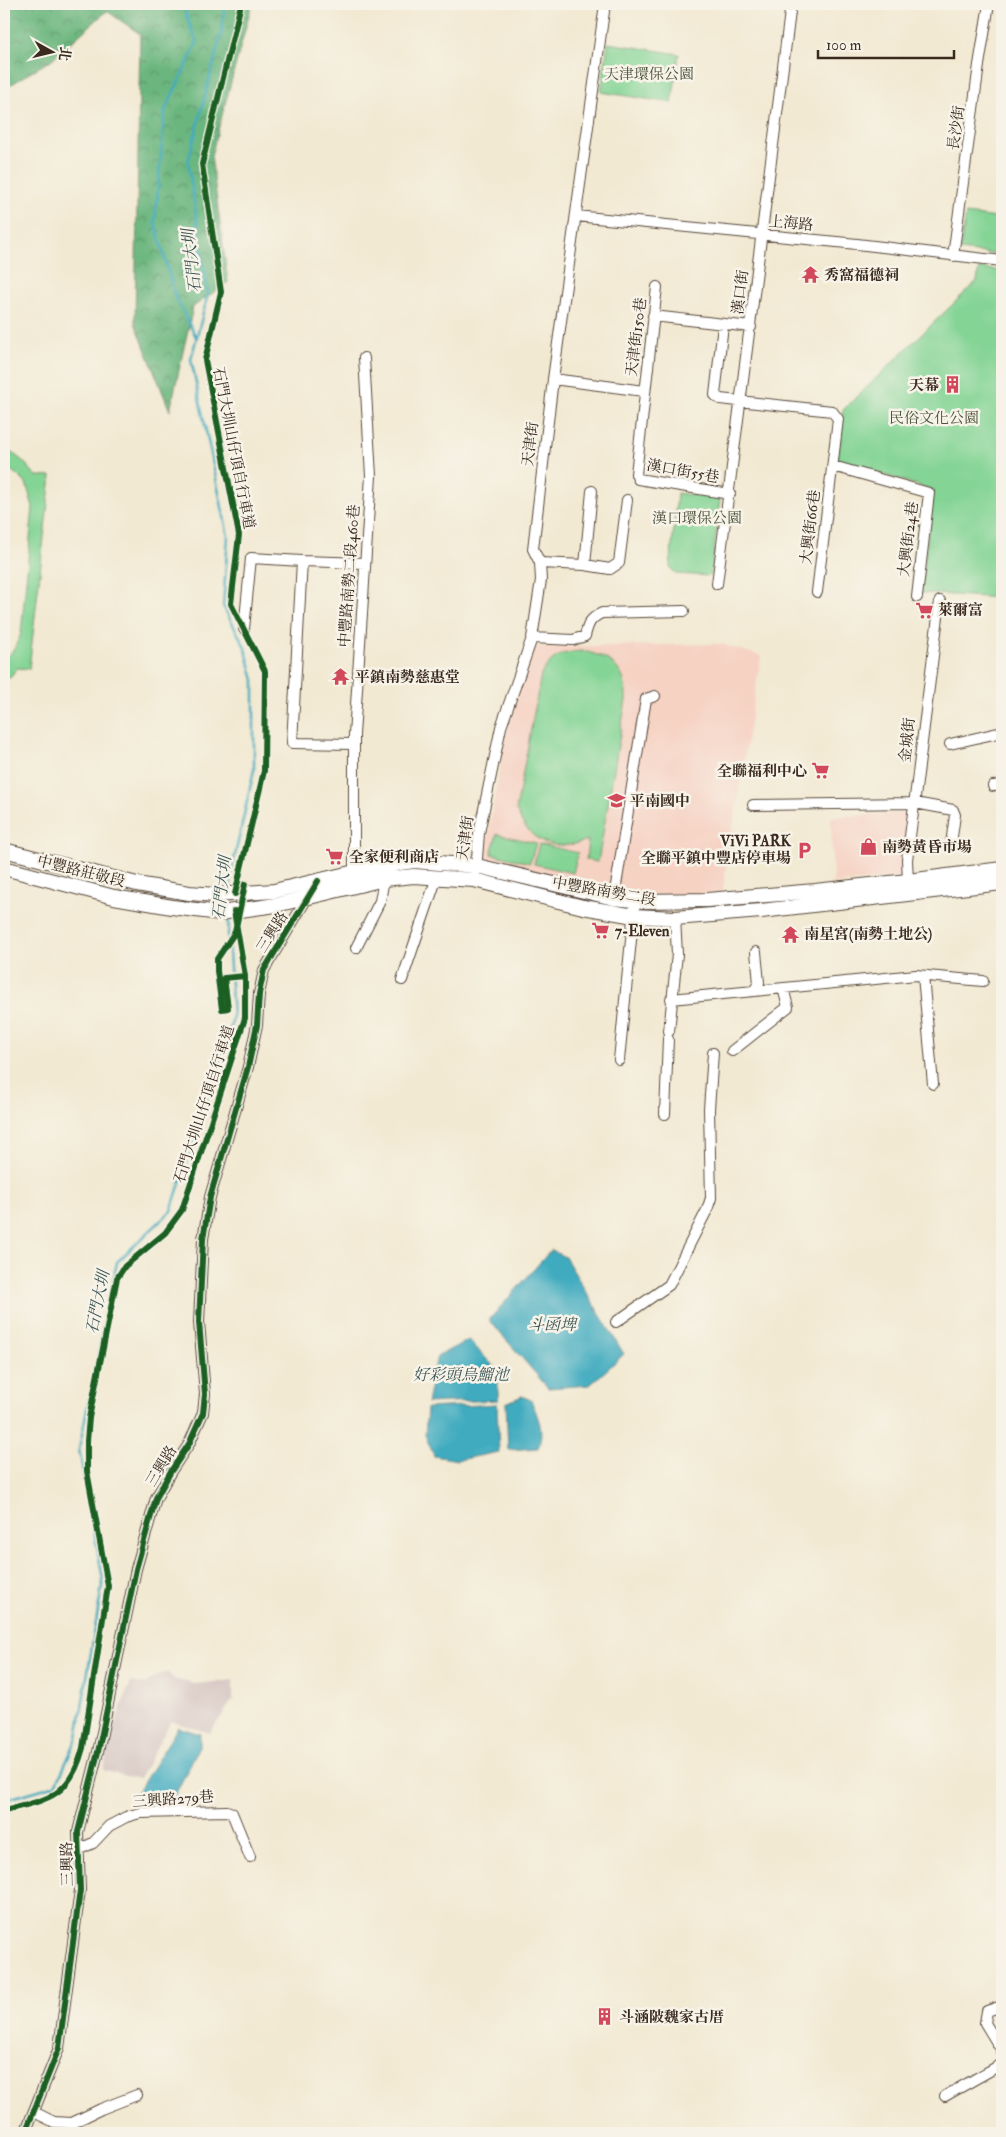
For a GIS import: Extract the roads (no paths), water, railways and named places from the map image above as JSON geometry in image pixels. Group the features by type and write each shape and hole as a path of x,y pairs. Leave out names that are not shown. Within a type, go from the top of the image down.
{"main road":[{"name":"中豐路莊敬段","path":"4,850 137,884 189,893 216,895"},
{"name":"中豐路南勢二段","path":"216,895 274,891 354,872 414,861 477,866 532,877 614,898 636,900 707,900 908,882 1002,869"},
{"name":"中豐路莊敬段","path":"4,868 114,897 150,904 220,913"},
{"name":"中豐路南勢二段","path":"220,913 276,906 384,879 414,876 474,880 584,907 634,916 675,918 761,911 1002,883"}],"street":[{"name":"天津街","path":"474,880 477,866 479,833 500,728 532,638 540,580 540,563 533,549 553,379 605,4"},
{"name":"漢口街","path":"717,584 730,494 791,4"},
{"name":"長沙街","path":"953,256 989,4"},
{"name":"上海路","path":"576,216 857,244 1002,261"},
{"name":"天津街150巷","path":"636,474 657,287"},
{"path":"653,316 751,327"},
{"name":"大興街66巷","path":"723,325 715,395 720,399 741,402 832,411 838,419 817,592"},
{"name":"中豐路南勢二段460巷","path":"356,886 354,872 354,744 371,476 364,358"},
{"name":"天津街150巷","path":"553,379 644,391"},
{"name":"大興街24巷","path":"833,466 929,493 916,597"},
{"name":"漢口街55巷","path":"636,474 638,479 730,494"},
{"path":"585,565 592,491"},
{"path":"540,563 585,565 610,570 619,563 627,500"},
{"path":"244,629 251,558 365,563"},
{"path":"302,561 292,743 354,744"},
{"name":"金城街","path":"908,882 906,860 915,803 940,601"},
{"path":"532,638 573,640 585,636 589,623 594,617 602,613 684,611"},
{"path":"614,898 646,699 655,696"},
{"path":"950,744 1002,732"},
{"path":"753,805 915,803 953,810 955,815 951,844"},
{"path":"402,980 437,877"},
{"path":"356,948 380,901 384,879"},
{"name":"三興路","path":"25,2133 59,2048 80,1890 78,1832 98,1752 145,1532 156,1498 170,1471 189,1444 203,1413 206,1394 199,1322 203,1239 210,1197 248,1067 257,1025 259,994 264,970 318,881"},
{"path":"619,1060 636,900"},
{"path":"665,1114 671,999 677,954 675,918"},
{"path":"754,991 759,983 756,952"},
{"path":"671,999 916,975 983,981"},
{"path":"923,976 933,1084"},
{"path":"732,1051 788,1007 783,988"},
{"path":"616,1322 670,1285 707,1210 711,1198 709,1110 713,1053"},
{"name":"三興路279巷","path":"78,1850 93,1843 109,1826 126,1817 140,1813 227,1811 232,1813 250,1857"},
{"path":"1002,2006 987,2011 985,2023 1002,2051"},
{"path":"945,2096 1002,2064"},
{"path":"34,2112 54,2122 72,2123 137,2095"}],"water":[{"name":"斗函埤","path":"551,1250 565,1257 624,1354 590,1385 548,1388 489,1320"},
{"name":"好彩頭烏鰡池","path":"469,1340 498,1371 498,1400 427,1403 437,1356"},
{"path":"522,1396 531,1400 536,1412 541,1430 540,1442 538,1448 508,1450 506,1403"},
{"path":"497,1404 499,1452 458,1460 434,1456 425,1435 427,1408"},
{"path":"178,1727 200,1734 200,1745 171,1803 147,1809 135,1796"}],"waterway":[{"path":"182,4 197,43 165,110 155,222 175,296 196,337"},
{"name":"石門大圳","path":"225,4 221,34 188,162 208,294 191,359 228,536 223,606 245,647 254,680 254,770 232,869 230,889"},
{"name":"石門大圳","path":"4,1800 56,1785 77,1738 103,1580 79,1449 117,1262 171,1211 233,1018 228,935 229,917"}],"place":[{"name":"秀窩福德祠","path":"810,275"},
{"name":"天幕","path":"953,385"},
{"name":"萊爾富","path":"924,610"},
{"name":"平鎮南勢慈惠堂","path":"341,677"},
{"name":"全聯福利中心","path":"821,771"},
{"name":"平南國中","path":"616,801"},
{"name":"南勢黃昏市場","path":"868,847"},
{"name":"ViVi PARK 全聯平鎮中豐店停車場","path":"805,850"},
{"name":"全家便利商店","path":"335,857"},
{"name":"7-Eleven","path":"601,931"},
{"name":"南星宮(南勢土地公)","path":"790,934"},
{"name":"斗涵陂魏家古厝","path":"605,2017"}],"park label":[{"name":"天津環保公園","path":"649,74"},
{"name":"民俗文化公園","path":"934,418"},
{"name":"漢口環保公園","path":"697,518"}]}
